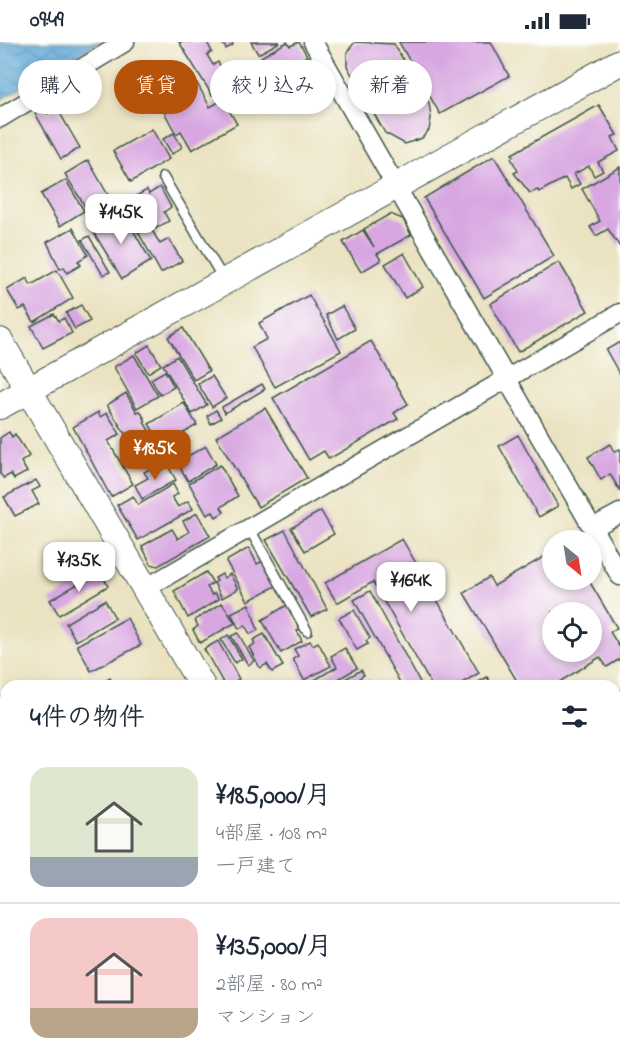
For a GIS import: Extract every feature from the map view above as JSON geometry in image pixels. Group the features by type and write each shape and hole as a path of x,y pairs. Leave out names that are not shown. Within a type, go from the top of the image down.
{"street":[{"path":"0,118 126,42"},
{"path":"313,42 620,576"},
{"path":"0,406 620,62"},
{"path":"146,588 620,313"},
{"path":"0,341 199,680"},
{"path":"592,528 620,513"}],"lane":[{"path":"163,177 224,281"},
{"path":"249,528 307,631"}],"water":[{"path":"0,42 99,42 68,60 18,60 18,89 0,100"}],"building":[{"path":"179,42 207,42 212,52 207,55 210,60 210,92 198,73 198,60 190,60"},
{"path":"222,42 232,42 233,45 226,49"},
{"path":"251,42 280,42 258,54"},
{"path":"287,42 290,46 299,42 307,56 300,60 263,60 261,57"},
{"path":"355,42 394,44 403,60 348,60 348,68 347,52"},
{"path":"399,42 491,42 509,76 440,114 432,100 432,60 409,60"},
{"path":"198,85 210,107 210,114 231,114 237,124 192,150 181,131 176,134 165,114 198,114"},
{"path":"599,105 617,135 612,137 619,151 598,162 603,171 594,176 589,166 574,174 580,184 571,189 565,178 539,192 538,190 530,193 514,173 518,171 511,158 514,156 512,154"},
{"path":"36,114 60,114 80,148 61,159"},
{"path":"374,114 430,114 429,130 422,138 405,144 385,133"},
{"path":"152,129 169,159 131,182 113,151"},
{"path":"174,133 182,147 172,154 163,139"},
{"path":"494,156 554,256 484,298 424,198"},
{"path":"88,160 108,195 86,208 65,174"},
{"path":"620,167 620,247 608,229 596,236 590,227 600,221 582,189"},
{"path":"66,180 84,211 60,226 41,194"},
{"path":"160,187 171,207 164,212 169,221 155,229 136,196 147,190 149,194"},
{"path":"138,206 160,244 169,239 182,261 161,273 127,212"},
{"path":"122,211 151,261 122,279 91,228"},
{"path":"390,214 403,219 411,235 377,254 381,260 361,272 343,242 363,230 374,247 364,229"},
{"path":"73,228 88,255 78,261 81,265 67,273 64,267 60,269 47,242"},
{"path":"89,236 110,272 103,275 82,240"},
{"path":"404,253 423,287 405,298 385,264"},
{"path":"559,262 588,311 518,352 490,304"},
{"path":"57,270 73,298 34,322 25,307 19,310 7,290 27,278 31,285"},
{"path":"309,295 341,351 275,387 252,347 267,339 259,323"},
{"path":"81,305 90,321 75,329 66,313"},
{"path":"342,306 355,329 338,339 326,315"},
{"path":"54,314 59,321 64,318 72,333 43,348 31,326"},
{"path":"183,328 209,371 194,380 168,337"},
{"path":"371,341 408,404 394,413 398,419 329,459 324,451 309,460 273,398"},
{"path":"620,342 620,375 606,350"},
{"path":"149,345 161,365 148,373 136,353"},
{"path":"134,355 158,396 137,408 114,367"},
{"path":"177,356 207,405 192,414 163,365"},
{"path":"165,371 174,387 160,395 151,379"},
{"path":"212,376 226,398 212,407 198,384"},
{"path":"262,384 265,389 225,413 222,407"},
{"path":"126,393 137,412 140,411 164,456 146,467 107,405"},
{"path":"184,403 197,425 162,446 149,424"},
{"path":"265,408 307,478 258,507 216,437"},
{"path":"216,410 221,418 211,424 207,416"},
{"path":"98,412 100,417 107,413 120,434 108,441 133,484 111,497 73,427"},
{"path":"9,432 12,437 15,434 29,456 21,462 27,472 14,479 11,474 4,478 0,474 0,438"},
{"path":"518,435 558,506 539,517 499,446"},
{"path":"610,444 614,452 620,449 620,491 610,474 601,480 588,457"},
{"path":"206,446 216,464 188,481 172,454 183,447 188,456"},
{"path":"220,465 238,496 221,507 224,512 216,517 213,512 207,515 189,483"},
{"path":"168,466 176,480 142,499 135,485 148,478 144,472 154,467 157,472"},
{"path":"36,480 40,487 32,491 39,504 15,516 4,497"},
{"path":"173,484 178,494 172,497 178,507 188,501 193,509 138,540 117,505 133,496 138,505"},
{"path":"321,511 334,534 305,551 291,528"},
{"path":"197,513 210,536 158,566 151,564 142,546 172,529 178,539 189,532 183,521"},
{"path":"285,530 327,609 311,617 266,540"},
{"path":"402,539 479,673 467,680 429,680 373,582 337,603 325,583"},
{"path":"249,548 257,564 263,561 276,586 248,601 226,561"},
{"path":"542,558 542,590 595,590 602,602 542,602 542,662 592,662 563,680 516,680 464,593 489,577 494,586"},
{"path":"100,571 108,586 59,615 50,600"},
{"path":"206,572 213,583 207,587 212,595 215,593 219,599 188,618 174,591"},
{"path":"222,574 224,578 230,574 238,589 222,598 214,583 217,581 215,578"},
{"path":"370,591 419,680 399,680 354,600"},
{"path":"105,600 115,618 76,641 66,623"},
{"path":"222,603 235,623 200,643 193,630 198,626 195,620"},
{"path":"602,603 617,628 610,632 620,648 620,659 607,667 602,660"},
{"path":"249,604 258,630 250,634 245,625 239,629 231,613"},
{"path":"287,605 300,629 297,631 302,641 281,653 262,620"},
{"path":"354,610 370,638 366,641 368,644 357,650 339,618"},
{"path":"127,618 141,645 91,671 77,645"},
{"path":"238,633 254,661 248,665 231,636"},
{"path":"264,634 283,666 272,672 267,664 260,668 249,647 255,644 253,640"},
{"path":"228,635 242,659 235,663 221,640"},
{"path":"218,641 239,679 222,680 204,649"},
{"path":"310,641 313,645 318,642 331,666 304,680 293,659 298,656 294,649"},
{"path":"345,648 357,668 337,680 314,680 337,667 331,656"},
{"path":"361,670 364,675 359,678 360,680 344,680"}]}
